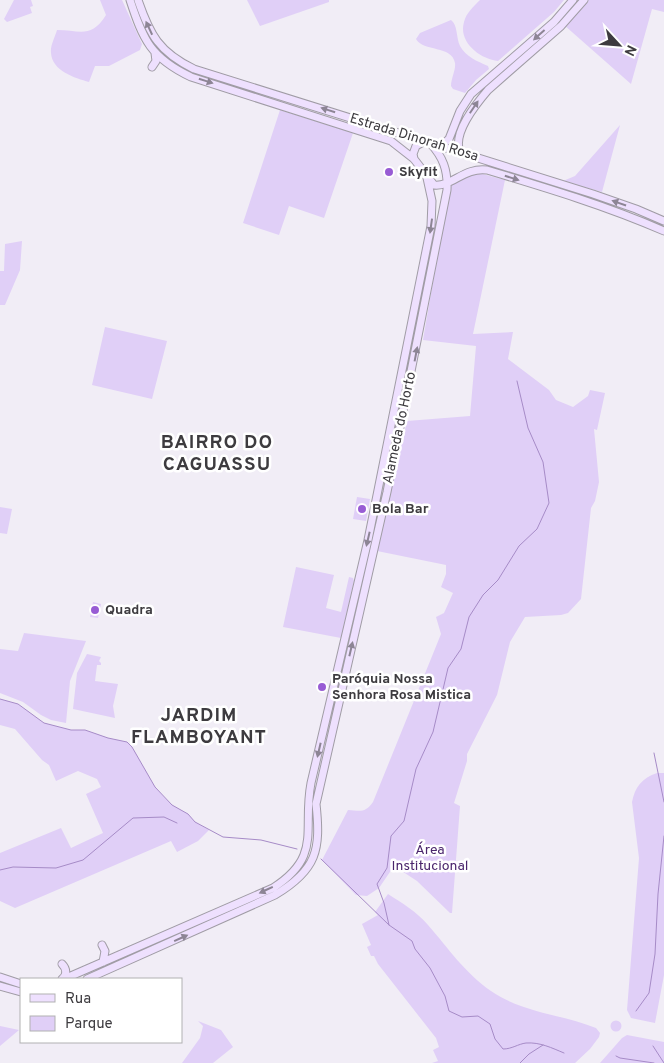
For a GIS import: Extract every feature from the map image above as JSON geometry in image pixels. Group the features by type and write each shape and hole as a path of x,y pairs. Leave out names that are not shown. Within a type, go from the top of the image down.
{"main road":[{"name":"Estrada Dinorah Rosa","path":"130,0 146,40 162,60 174,69 191,77 382,137 400,146 414,159 427,178"},
{"name":"Estrada Dinorah Rosa","path":"138,0 152,35 166,51 181,63 194,69 594,194 664,221"},
{"path":"465,173 471,162 458,147 459,135 470,112 498,76 554,22 573,0"},
{"path":"441,146 448,139 455,121 471,94 498,76 561,26 584,0"},
{"path":"152,67 156,61 155,52"},
{"path":"162,60 181,63"},
{"path":"414,159 413,154 416,146 427,142"},
{"name":"Alameda do Horto","path":"89,978 275,895 295,882 315,854 319,835 316,804 404,409 428,294 447,182 446,168 441,158 427,142"},
{"name":"Estrada Dinorah Rosa","path":"447,182 465,173 475,170 487,170 594,204 664,231"},
{"path":"427,178 434,186 447,182"},
{"name":"Alameda do Horto","path":"103,962 273,888 291,875 303,859 309,840 308,806 311,783 360,576 431,226 432,201 427,178"},
{"path":"360,576 362,576 365,582 363,595"},
{"path":"78,975 103,962 105,951 102,944"},
{"path":"62,964 66,970 64,978"},
{"path":"0,977 20,984"},
{"path":"0,986 20,992"}],"green space":[{"path":"14,0 31,0 33,6 30,7 32,13 7,22 4,19"},
{"path":"100,0 122,0 142,44 140,50 109,66 95,66 89,82 65,73 55,65 52,59 51,47 57,30 84,32 101,23 106,15"},
{"path":"247,0 329,0 329,2 260,26"},
{"path":"480,0 564,0 554,12 498,61 491,60 478,53 467,43 464,36 463,29 466,16"},
{"path":"585,0 664,0 664,12 652,9 631,84 564,25"},
{"path":"451,20 455,25 462,50 472,58 488,66 489,69 465,93 453,89 451,86 455,66 453,57 449,53 425,46 416,39 420,33"},
{"path":"280,110 353,133 324,218 289,206 279,235 243,223"},
{"path":"620,125 602,192 563,181 575,176"},
{"name":"Área Institucional","path":"479,173 505,180 473,334 513,332 508,359 549,390 556,400 573,407 588,396 590,390 605,393 597,430 594,429 599,482 595,501 591,508 581,599 568,613 525,617 510,642 497,695 467,754 467,761 454,803 460,806 452,913 450,913 417,881 394,866 379,888 367,896 356,895 322,860 348,810 362,810 368,808 373,802 441,634 436,617 444,613 453,593 441,587 446,574 446,565 377,551 407,421 470,416 476,346 423,340 449,187 456,179"},
{"path":"22,241 20,270 5,305 0,305 0,271 4,271 5,244"},
{"path":"105,327 167,341 152,399 92,385"},
{"name":"Bola Bar","path":"357,497 370,499 366,521 353,519"},
{"path":"0,507 12,509 7,534 0,533"},
{"path":"296,567 334,575 326,608 341,612 349,577 353,578 354,581 341,638 283,627"},
{"name":"Quadra","path":"93,602 101,604 98,618 90,617"},
{"path":"24,633 86,641 70,681 66,723 51,720 23,702 0,693 0,649 18,651"},
{"path":"87,654 101,657 99,661 101,665 97,665 95,681 118,684 113,706 115,718 73,709 77,673"},
{"path":"0,699 18,704 44,723 71,730 85,730 127,742 132,747 155,787 165,798 172,805 188,814 195,822 209,830 198,841 177,852 171,841 15,908 0,901 0,853 61,828 71,848 103,833 86,794 101,787 97,779 78,771 56,781 49,765 42,760 15,729 0,725"},
{"path":"657,773 664,773 664,975 655,1023 631,1018 627,1010 639,858 632,802 640,784"},
{"path":"388,894 419,916 465,968 491,991 529,1009 596,1028 600,1033 599,1037 590,1049 575,1063 432,1063 438,1061 433,1050 439,1047 436,1038 378,964 374,956 371,956 367,947 371,945 362,924 378,915 375,912"},
{"path":"616,1020 622,1026 616,1032 610,1026"},
{"path":"198,1021 221,1030 233,1047 213,1063 182,1063 200,1038 203,1026"},
{"path":"0,1026 19,1030 0,1046"},
{"path":"627,1035 664,1042 664,1063 600,1063 622,1038"}],"waterway":[{"path":"389,925 377,884 387,868 391,836 404,821 416,769 433,732 448,668 461,649 469,617 483,595 498,580 519,546 537,529 549,503 543,462 528,428 517,381"},
{"path":"0,699 18,704 44,723 71,730 85,730 127,742 132,747 155,787 172,805 188,814 195,822 223,837 261,840 297,849"},
{"path":"654,753 664,802"},
{"path":"0,870 13,867 56,868 83,860 133,818 164,817 177,823"},
{"path":"636,1011 649,993 655,954 658,894 664,836"},
{"path":"321,859 389,925 412,941 415,949 430,968 445,996 449,1011 462,1017 478,1016 490,1024 495,1039 503,1049 536,1043 564,1053"},
{"path":"520,1063 529,1054 543,1045"},
{"path":"653,1046 664,1063"},
{"path":"616,1056 654,1063"}],"place":[{"name":"Skyfit","path":"389,172"},
{"name":"Bola Bar","path":"362,509"},
{"name":"Quadra","path":"95,610"},
{"name":"Paróquia Nossa Senhora Rosa Mistica","path":"322,687"}],"district":[{"name":"BAIRRO DO CAGUASSU","path":"217,454"},
{"name":"JARDIM FLAMBOYANT","path":"199,727"}]}
